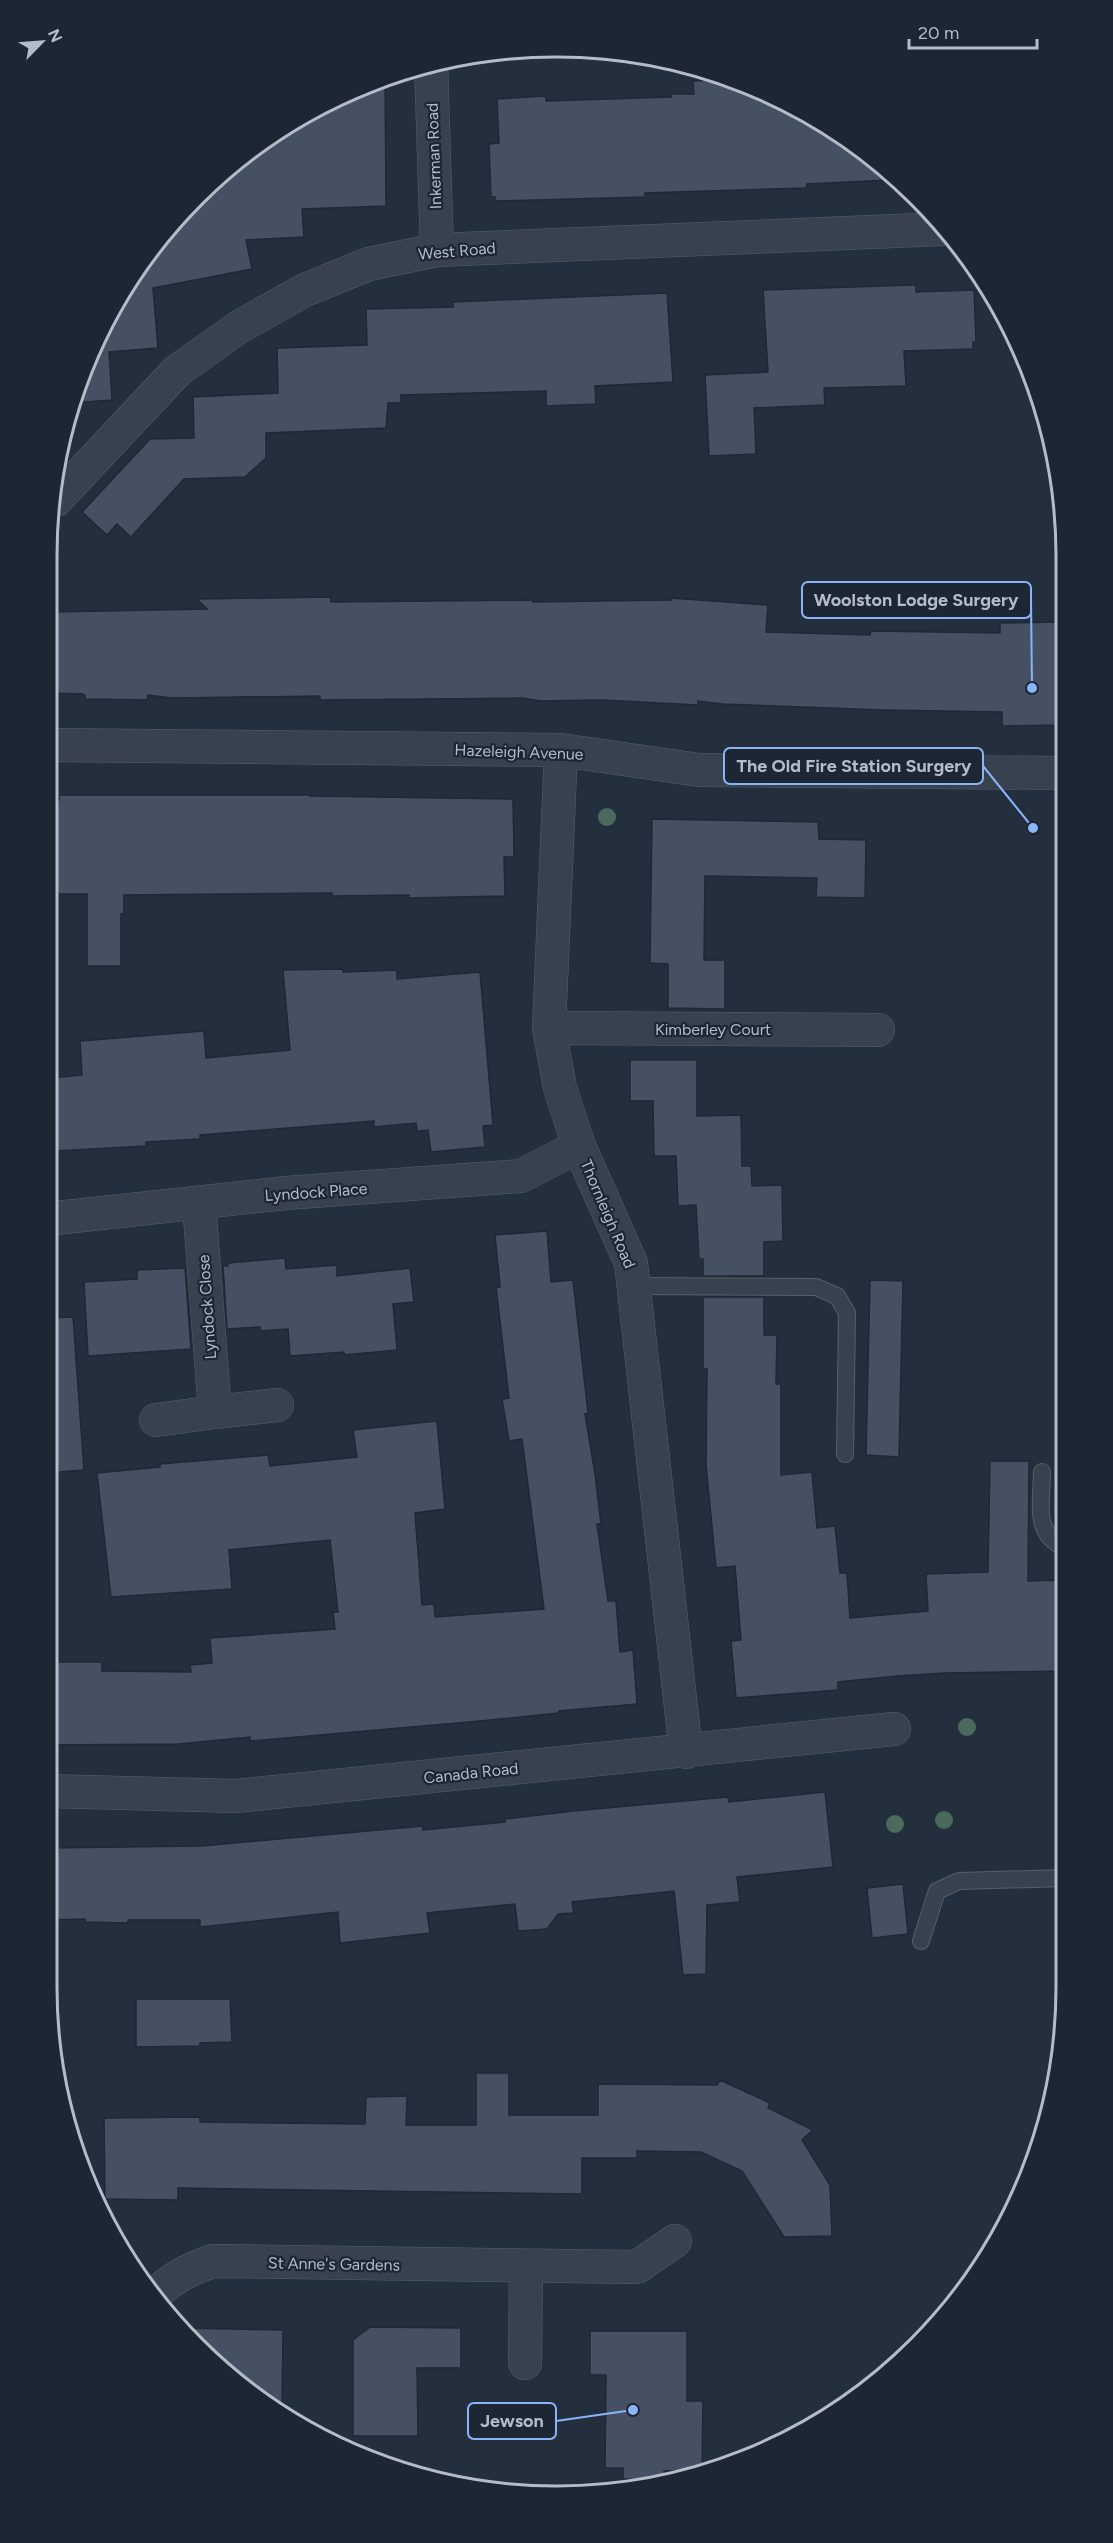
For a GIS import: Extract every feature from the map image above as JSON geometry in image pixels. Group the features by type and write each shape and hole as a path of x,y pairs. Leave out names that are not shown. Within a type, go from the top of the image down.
{"street":[{"name":"Inkerman Road","path":"431,73 437,250"},
{"name":"West Road","path":"61,495 177,371 239,327 305,290 369,264 437,250 934,229"},
{"name":"Hazeleigh Avenue","path":"57,745 561,750 699,770 1056,773"},
{"name":"Thornleigh Road","path":"561,750 549,1028 560,1088 579,1146 631,1263 686,1752"},
{"name":"Kimberley Court","path":"549,1028 878,1030"},
{"name":"Lyndock Place","path":"57,1218 286,1193 521,1176 579,1146"},
{"name":"Lyndock Close","path":"199,1203 215,1412"},
{"path":"156,1420 277,1405"},
{"name":"Canada Road","path":"57,1791 236,1796 894,1730"},
{"name":"St Anne's Gardens","path":"160,2290 188,2269 213,2261 637,2268 675,2241"},
{"path":"525,2267 525,2363"}],"lane":[{"path":"635,1286 816,1287 837,1296 847,1313 845,1454"},
{"path":"1042,1472 1041,1525 1052,1542 1056,1544"},
{"path":"921,1941 937,1891 959,1881 1056,1878"}],"building":[{"path":"706,80 717,84 777,109 834,141 885,180 807,184 806,188 645,193 645,197 495,201 495,197 491,197 489,144 499,143 497,99 546,96 546,101 671,97 671,94 694,94 693,81"},
{"path":"385,88 386,206 302,209 304,237 246,240 252,269 153,288 158,348 109,352 112,400 82,402 95,365 124,307 160,252 181,227 227,181 279,141 336,109"},
{"path":"916,285 916,292 974,290 976,342 973,342 973,349 904,351 906,386 824,388 825,405 754,408 756,454 709,456 705,375 768,372 763,290"},
{"path":"667,293 673,382 595,386 596,404 546,406 546,391 401,395 401,403 388,403 386,428 266,433 266,458 245,477 184,479 131,537 117,524 107,535 82,512 150,439 194,438 193,397 278,393 277,348 367,345 366,309 453,307 453,302"},
{"path":"331,597 331,602 533,600 533,602 671,600 671,598 768,605 766,632 870,635 871,631 1000,633 1000,623 1056,622 1056,725 1002,726 1002,712 883,710 698,701 698,705 602,700 540,701 523,698 320,700 320,696 172,698 148,695 147,700 85,699 85,695 82,694 57,693 57,612 207,609 197,599"},
{"path":"59,795 310,795 513,799 514,857 504,857 505,896 408,898 409,895 332,896 332,893 124,895 124,914 121,914 121,966 87,966 87,894 57,894 57,800 59,800"},
{"path":"652,819 818,822 819,839 866,840 865,898 816,897 817,878 705,876 704,960 725,960 725,1009 668,1008 668,964 650,963"},
{"path":"343,969 343,972 397,970 397,979 480,972 493,1125 483,1126 485,1147 431,1152 428,1130 417,1131 416,1123 374,1127 374,1121 200,1135 200,1139 146,1142 146,1146 57,1151 57,1077 82,1075 80,1041 204,1031 206,1058 290,1050 283,970"},
{"path":"630,1060 697,1060 697,1116 741,1115 742,1166 751,1166 752,1186 782,1185 783,1241 764,1242 764,1276 703,1276 703,1259 699,1259 696,1205 678,1206 676,1156 654,1156 653,1101 630,1101"},
{"path":"547,1231 551,1282 573,1280 588,1413 585,1414 595,1474 601,1524 597,1524 608,1601 616,1601 620,1652 633,1650 637,1704 480,1721 250,1741 250,1737 178,1744 57,1745 57,1662 102,1662 102,1671 191,1672 190,1665 212,1663 210,1638 335,1629 333,1612 338,1612 330,1540 229,1550 232,1589 111,1597 97,1473 160,1467 160,1464 268,1455 270,1466 357,1457 353,1430 437,1421 445,1509 415,1513 422,1605 434,1604 435,1617 544,1609 522,1439 509,1441 502,1399 509,1398 496,1287 500,1287 495,1235"},
{"path":"285,1258 286,1269 337,1265 337,1276 410,1268 414,1302 393,1304 397,1350 344,1355 344,1352 290,1356 288,1329 260,1331 260,1327 227,1329 223,1266 228,1266 228,1263"},
{"path":"185,1268 191,1349 88,1356 84,1282 137,1279 137,1270"},
{"path":"870,1280 903,1281 899,1457 866,1455"},
{"path":"703,1297 764,1297 764,1335 777,1335 776,1384 781,1384 781,1475 812,1472 817,1528 835,1526 840,1573 847,1573 850,1618 928,1611 926,1574 988,1572 990,1461 1029,1461 1028,1581 1056,1580 1056,1671 898,1676 838,1682 838,1690 736,1698 731,1641 741,1640 735,1566 716,1568 706,1465 707,1369 703,1369"},
{"path":"73,1317 84,1470 57,1472 57,1318"},
{"path":"825,1792 833,1867 737,1877 740,1902 707,1905 706,1974 683,1975 674,1891 572,1902 574,1913 558,1914 547,1929 518,1931 515,1904 427,1913 430,1933 340,1943 338,1912 200,1927 200,1920 128,1920 128,1923 86,1922 85,1919 57,1920 57,1848 202,1846 423,1826 423,1830 505,1822 505,1819 573,1811 728,1797 729,1802"},
{"path":"903,1884 908,1934 872,1938 867,1888"},
{"path":"136,1999 230,1999 232,2042 200,2043 200,2046 136,2047"},
{"path":"476,2073 509,2073 509,2115 598,2115 598,2084 717,2085 720,2080 770,2103 768,2108 813,2130 802,2140 830,2185 832,2236 784,2237 742,2171 701,2152 637,2151 637,2158 582,2158 582,2194 178,2188 178,2200 105,2199 104,2118 200,2117 200,2122 365,2124 366,2097 407,2096 406,2125 476,2125"},
{"path":"370,2327 461,2328 461,2368 417,2368 418,2436 353,2436 353,2340"},
{"path":"192,2328 283,2330 282,2404 227,2362"},
{"path":"590,2331 687,2331 687,2401 703,2401 702,2464 638,2479 623,2479 623,2468 605,2468 606,2375 590,2375"}],"place":[{"name":"Woolston Lodge Surgery","path":"1032,688"},
{"name":"The Old Fire Station Surgery","path":"1033,828"},
{"name":"Jewson","path":"633,2410"}]}
